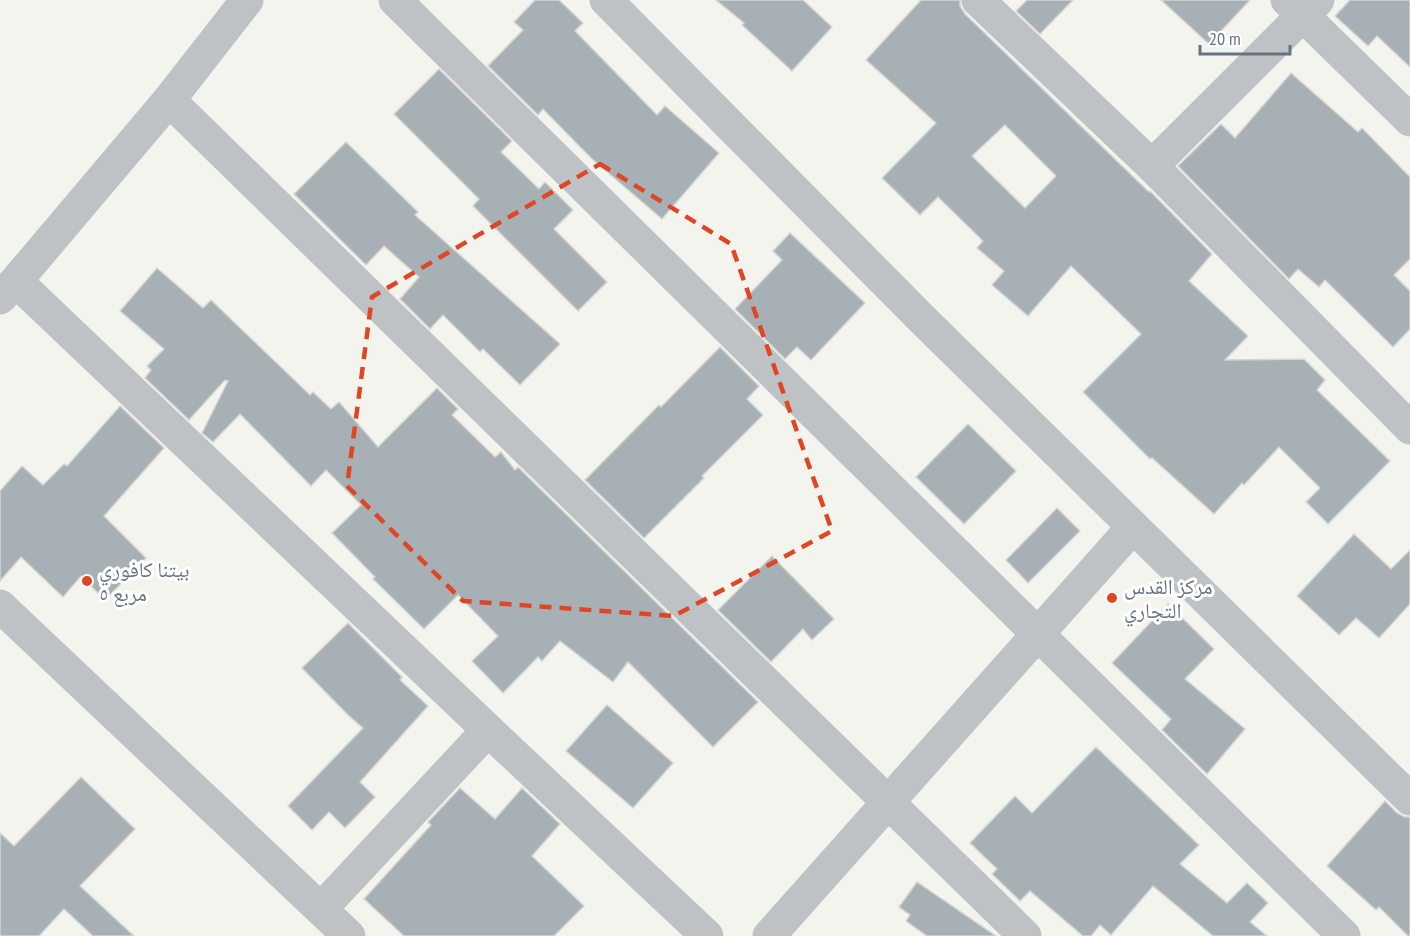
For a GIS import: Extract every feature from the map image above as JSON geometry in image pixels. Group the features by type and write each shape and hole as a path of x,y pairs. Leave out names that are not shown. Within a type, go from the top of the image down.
{"street":[{"path":"247,0 169,100 8,290 488,730 707,936"},
{"path":"395,0 1344,936"},
{"path":"606,0 920,317 1410,799"},
{"path":"978,0 1152,166 1410,428"},
{"path":"1152,166 1302,5 1410,120"},
{"path":"169,100 1025,936"},
{"path":"769,936 1133,527"},
{"path":"0,606 349,936"},
{"path":"321,909 488,730"}],"highlighted area":[{"path":"600,164 731,244 832,531 674,616 463,601 347,486 372,297"}],"building":[{"path":"535,0 559,0 583,23 575,31 657,115 665,106 719,153 662,219 591,158 543,109 538,115 488,66 523,30 514,22"},
{"path":"716,0 803,0 832,27 792,71 742,25 744,23"},
{"path":"921,0 960,0 960,6 965,14 1150,191 1212,254 1189,281 1248,336 1225,360 1304,359 1325,380 1317,390 1390,461 1328,524 1306,502 1320,488 1279,447 1214,514 1152,458 1150,459 1083,392 1141,334 1071,266 1028,316 992,285 1004,271 977,248 983,241 938,197 920,215 882,178 936,123 866,60","holes":["1005,125 1056,176 1025,208 972,156"]},
{"path":"1027,0 1073,0 1040,34 1016,11"},
{"path":"1161,0 1250,0 1209,44"},
{"path":"1350,0 1410,0 1410,67 1377,36 1368,46 1335,16"},
{"path":"439,69 512,141 501,152 539,189 545,182 573,210 554,229 607,282 578,311 473,206 479,199 394,114"},
{"path":"1291,73 1358,132 1362,128 1410,177 1410,259 1394,275 1410,291 1410,329 1393,347 1325,280 1319,287 1298,269 1289,279 1178,166 1221,124 1235,138"},
{"path":"346,142 418,212 415,215 560,344 520,385 483,349 480,352 443,315 430,329 400,299 419,277 384,246 366,265 294,194"},
{"path":"790,233 865,303 811,360 797,347 785,359 735,309 782,260 773,251"},
{"path":"157,268 203,308 211,300 310,395 313,392 331,409 339,402 378,447 437,388 458,409 452,415 495,457 501,452 515,470 518,467 758,702 713,747 628,662 613,682 560,641 542,661 538,657 503,693 472,661 498,636 458,595 424,629 373,579 375,577 332,533 361,505 326,470 311,486 240,414 213,442 202,433 228,381 225,380 189,420 145,378 151,370 147,366 164,349 120,311"},
{"path":"720,347 759,386 747,399 763,415 644,538 585,480"},
{"path":"120,406 164,448 104,516 146,558 105,600 81,576 63,597 21,557 0,581 0,491 22,466 43,485 64,464 67,466"},
{"path":"968,424 1016,471 964,524 916,477"},
{"path":"1057,508 1080,531 1028,583 1006,560"},
{"path":"1354,534 1391,569 1410,550 1410,604 1379,638 1356,618 1339,635 1297,596"},
{"path":"772,556 834,619 812,640 803,629 771,662 718,610"},
{"path":"1168,604 1214,649 1185,679 1245,729 1207,774 1162,730 1171,719 1112,663"},
{"path":"348,623 402,677 400,680 428,706 360,782 375,797 345,828 329,812 312,830 288,806 363,728 302,668"},
{"path":"607,705 673,763 633,808 566,751"},
{"path":"1096,747 1199,845 1180,864 1227,903 1247,883 1268,903 1250,922 1267,936 1213,936 1153,886 1111,935 1100,925 1091,936 1083,936 1030,891 1020,901 992,874 997,869 970,843 1015,796 1032,813"},
{"path":"81,777 135,829 80,886 134,936 93,936 64,909 39,936 0,936 0,833 14,846"},
{"path":"460,788 495,819 522,788 560,824 532,856 584,906 554,936 404,936 364,899 431,825 428,822"},
{"path":"1385,801 1397,813 1410,817 1410,936 1379,907 1376,910 1327,866"},
{"path":"917,882 996,936 927,936 906,921 910,915 899,907"}],"place":[{"name":"بيتنا كافوري مربع ٥","path":"87,581"},
{"name":"مركز القدس التجاري","path":"1112,598"}]}
